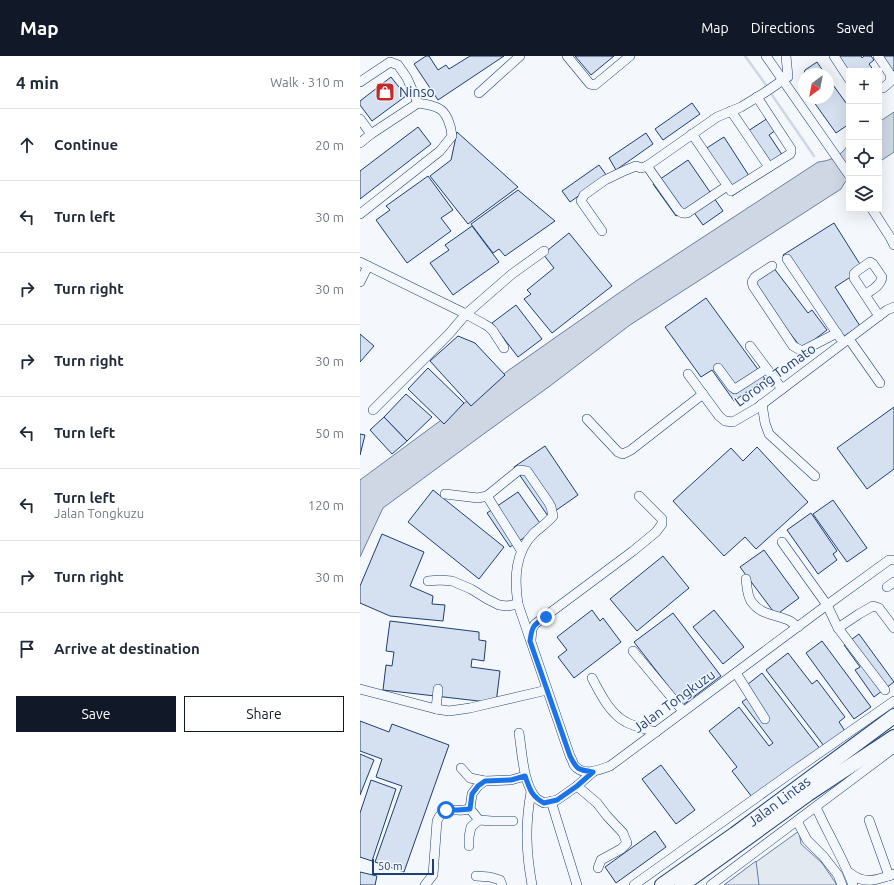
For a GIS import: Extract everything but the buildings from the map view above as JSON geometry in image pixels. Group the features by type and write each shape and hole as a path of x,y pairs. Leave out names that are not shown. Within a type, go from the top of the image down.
{"highway":[{"name":"Jalan Lintas","path":"662,885 735,834 894,716"},
{"name":"Jalan Lintas","path":"682,885 808,794 894,737"}],"street":[{"path":"479,93 520,56"},
{"path":"567,56 590,84 595,85 628,57"},
{"path":"769,56 828,140 846,162"},
{"path":"785,79 786,56"},
{"path":"834,56 846,74"},
{"path":"878,56 890,74 890,82 882,88"},
{"path":"360,82 390,62 398,65 407,78 418,103"},
{"path":"602,231 581,202 584,195 605,180 626,170 636,166 641,168 647,166 717,117 757,97 785,79"},
{"path":"692,134 731,191 791,152 791,149 757,97"},
{"path":"360,143 418,103 439,108 447,117 451,127 452,136 440,151 360,214"},
{"path":"731,111 769,167"},
{"path":"360,119 371,134"},
{"path":"828,140 846,170"},
{"path":"647,166 678,210 684,213 687,213 727,186"},
{"path":"874,212 894,245"},
{"path":"880,212 894,232"},
{"path":"373,410 449,334 466,314 512,274 544,251"},
{"path":"787,259 836,332 846,341 880,383"},
{"path":"360,282 364,264 466,314 489,327 504,348"},
{"path":"772,266 755,278 752,282 752,286 793,346 802,351 836,332"},
{"path":"865,295 887,311"},
{"name":"Lorong Tomato","path":"688,374 719,416 725,421 732,422 762,404 887,311 894,302"},
{"path":"750,346 782,389"},
{"path":"718,368 732,388 735,389 766,369"},
{"path":"587,419 618,452 623,454 631,450 703,394"},
{"path":"762,404 765,423 770,434 815,476"},
{"path":"445,494 478,498 486,496 519,470 527,471 549,503 553,516 534,534 521,550 515,589 518,604 530,641 570,756 575,766 580,770 593,772"},
{"path":"486,496 521,550"},
{"path":"530,641 532,629 535,624 656,532 662,524 662,519 639,496"},
{"path":"782,542 827,605 838,628 885,690"},
{"name":"Jalan Tongkuzu","path":"593,772 610,766 889,560 894,560"},
{"path":"746,579 750,601 766,614 790,621 798,627"},
{"path":"428,581 452,581 471,589 499,605 507,606 518,604"},
{"path":"838,628 873,606 879,608 894,628"},
{"path":"633,651 683,711"},
{"path":"736,673 765,719"},
{"path":"592,678 605,703 617,716 625,722 656,732"},
{"path":"360,689 436,709 449,710 462,709 547,690"},
{"path":"436,709 438,689"},
{"path":"634,885 894,700"},
{"path":"519,733 525,776 531,792 536,798 544,803 557,800 577,786 593,772"},
{"path":"711,885 894,748"},
{"path":"461,768 470,778 485,781 511,780 525,776"},
{"path":"479,820 470,809 472,794 478,786 485,781"},
{"path":"577,786 596,803 623,833 627,843 621,850 601,860 598,868"},
{"path":"531,792 526,834 528,865 532,885"},
{"path":"551,801 577,885"},
{"path":"816,807 848,871 853,885"},
{"path":"425,885 433,875 438,821 441,814 446,810 470,809"},
{"path":"469,846 471,827 479,820 512,821"},
{"path":"848,871 855,880 863,883 871,883 892,875 869,820"},
{"path":"797,821 807,840 824,857 838,876 842,885"},
{"path":"476,876 490,877 500,880 502,885"}],"shaded area":[{"path":"894,112 894,152 882,160 882,140 882,120"},
{"path":"846,147 846,181 841,189 630,325 550,386 383,508 360,557 360,480 509,370 636,281 818,162 829,160"},
{"path":"799,831 801,844 822,863 837,885 724,885"},
{"path":"756,861 759,885 724,885"}],"waterway":[{"path":"745,56 766,85"},
{"path":"772,95 814,156"}],"place":[{"name":"Ninso","path":"385,92"}],"route":[{"path":"446,810 470,809 472,794 478,786 485,781 511,780 525,776 531,792 536,798 544,803 557,800 577,786 593,772 580,770 575,766 570,756 530,641 532,629 535,624 546,617"}]}
